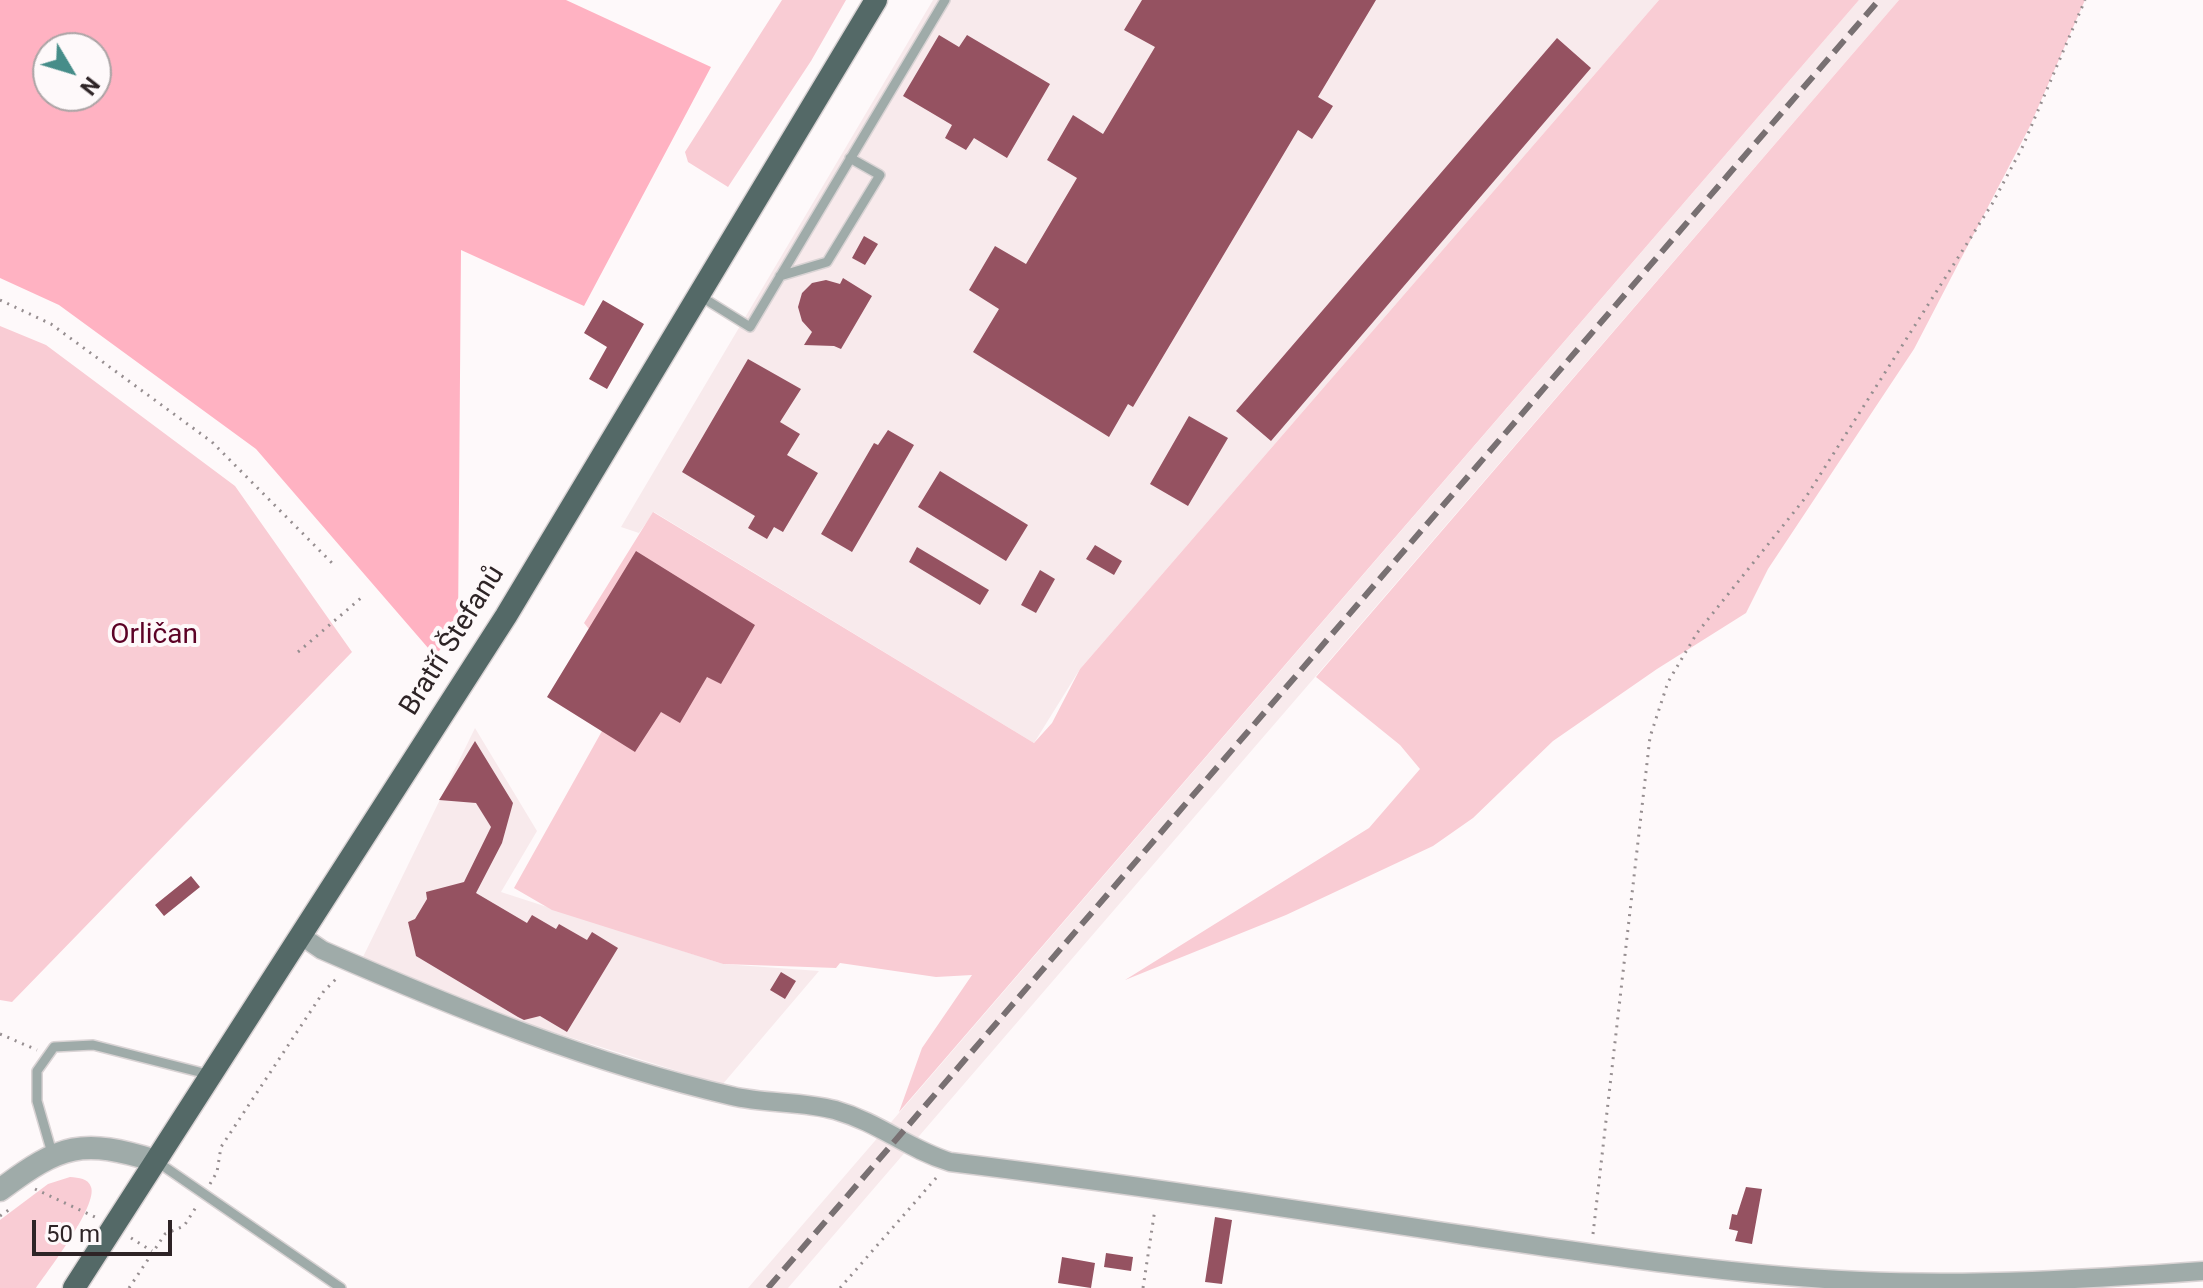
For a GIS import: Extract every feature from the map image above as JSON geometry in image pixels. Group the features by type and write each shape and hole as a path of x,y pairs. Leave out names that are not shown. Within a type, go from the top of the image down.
{"main road":[{"name":"Bratří Štefanů","path":"74,1288 506,616 876,0"}],"street":[{"path":"300,935 354,964 501,1027 734,1097 831,1109 878,1124 918,1152 950,1162 1158,1188 1591,1253 1861,1281 1979,1283 2203,1271"},
{"path":"0,1190 52,1153 86,1147 112,1148 156,1161"}],"lane":[{"path":"700,296 750,327 945,0"},
{"path":"780,276 827,262 880,175 850,158"},
{"path":"52,1153 37,1101 37,1071 54,1047 93,1045 211,1075"},
{"path":"156,1161 341,1288"}],"path":[{"path":"1591,1253 1650,737 1668,682 1697,633 1806,497 1992,204 2022,148 2085,0"},
{"path":"0,300 51,324 212,442 334,565"},
{"path":"298,652 361,598"},
{"path":"129,1288 165,1234 184,1226 217,1172 221,1147 324,991 354,964"},
{"path":"0,1034 48,1055"},
{"path":"840,1288 950,1162"},
{"path":"22,1174 35,1189 79,1206 152,1251"},
{"path":"1143,1288 1158,1188"}],"shaded area":[{"path":"0,0 566,0 711,67 584,306 461,250 458,627 435,656 256,449 59,305 0,278"},
{"path":"933,0 1659,0 1080,669 1034,743 654,512 639,533 621,527"},
{"path":"1859,0 1899,0 788,1288 748,1288"},
{"path":"475,728 537,831 501,892 723,964 819,971 722,1085 473,1007 362,959"}],"green space":[{"path":"782,0 846,0 811,61 728,187 688,162 685,152"},
{"path":"1659,0 1859,0 899,1112 922,1048 972,975 936,977 840,963 836,968 723,964 552,910 514,888 602,731 624,672 584,623 653,512 1034,743 1052,723 1080,669"},
{"path":"1899,0 2085,0 2029,128 1914,349 1768,569 1746,613 1657,669 1553,741 1473,818 1433,846 1286,915 1125,980 1369,828 1420,769 1400,745 1316,677"},
{"name":"Orličan","path":"0,326 46,345 235,486 352,652 12,1002 0,1000"},
{"path":"70,1177 83,1179 91,1187 87,1208 71,1238 36,1288 0,1288 0,1220 48,1184"}],"building":[{"path":"1142,0 1376,0 1318,97 1333,106 1312,139 1298,130 1133,407 1128,404 1109,437 973,352 999,309 969,290 995,246 1026,264 1077,178 1047,160 1073,115 1103,134 1155,47 1124,30"},
{"path":"939,35 959,47 967,35 1050,84 1007,158 974,138 966,150 945,138 952,125 903,96"},
{"path":"1557,38 1591,68 1271,441 1236,411"},
{"path":"864,236 878,244 865,265 852,258"},
{"path":"843,278 872,296 841,349 804,345 812,332 802,321 798,307 802,293 812,283 826,280 840,284"},
{"path":"603,300 644,324 607,389 589,379 607,347 584,333"},
{"path":"748,359 801,389 780,422 800,434 787,455 818,473 783,532 774,527 767,539 748,528 755,516 682,472"},
{"path":"1189,416 1228,438 1188,506 1150,484"},
{"path":"888,430 914,445 852,552 821,534 874,443 878,445"},
{"path":"940,471 1028,525 1006,561 918,507"},
{"path":"1095,545 1122,561 1114,575 1086,559"},
{"path":"917,547 989,590 980,605 909,562"},
{"path":"636,551 755,625 721,684 707,677 680,723 661,712 635,752 547,697"},
{"path":"1040,570 1055,579 1036,613 1021,605"},
{"path":"475,741 513,803 502,843 476,893 527,923 532,915 556,929 559,924 587,940 592,932 618,948 567,1032 540,1016 524,1020 518,1017 416,956 408,922 415,919 427,899 426,892 464,882 491,827 476,803 439,800"},
{"path":"191,876 200,887 164,916 155,905"},
{"path":"781,972 796,981 785,999 770,990"},
{"path":"1746,1187 1762,1189 1752,1244 1735,1241 1738,1231 1729,1229 1732,1214 1737,1215"},
{"path":"1215,1217 1232,1220 1222,1284 1205,1282"},
{"path":"1106,1253 1133,1257 1131,1271 1104,1267"},
{"path":"1062,1257 1095,1263 1091,1288 1058,1283"}],"railway":[{"path":"768,1288 1879,0"}]}
